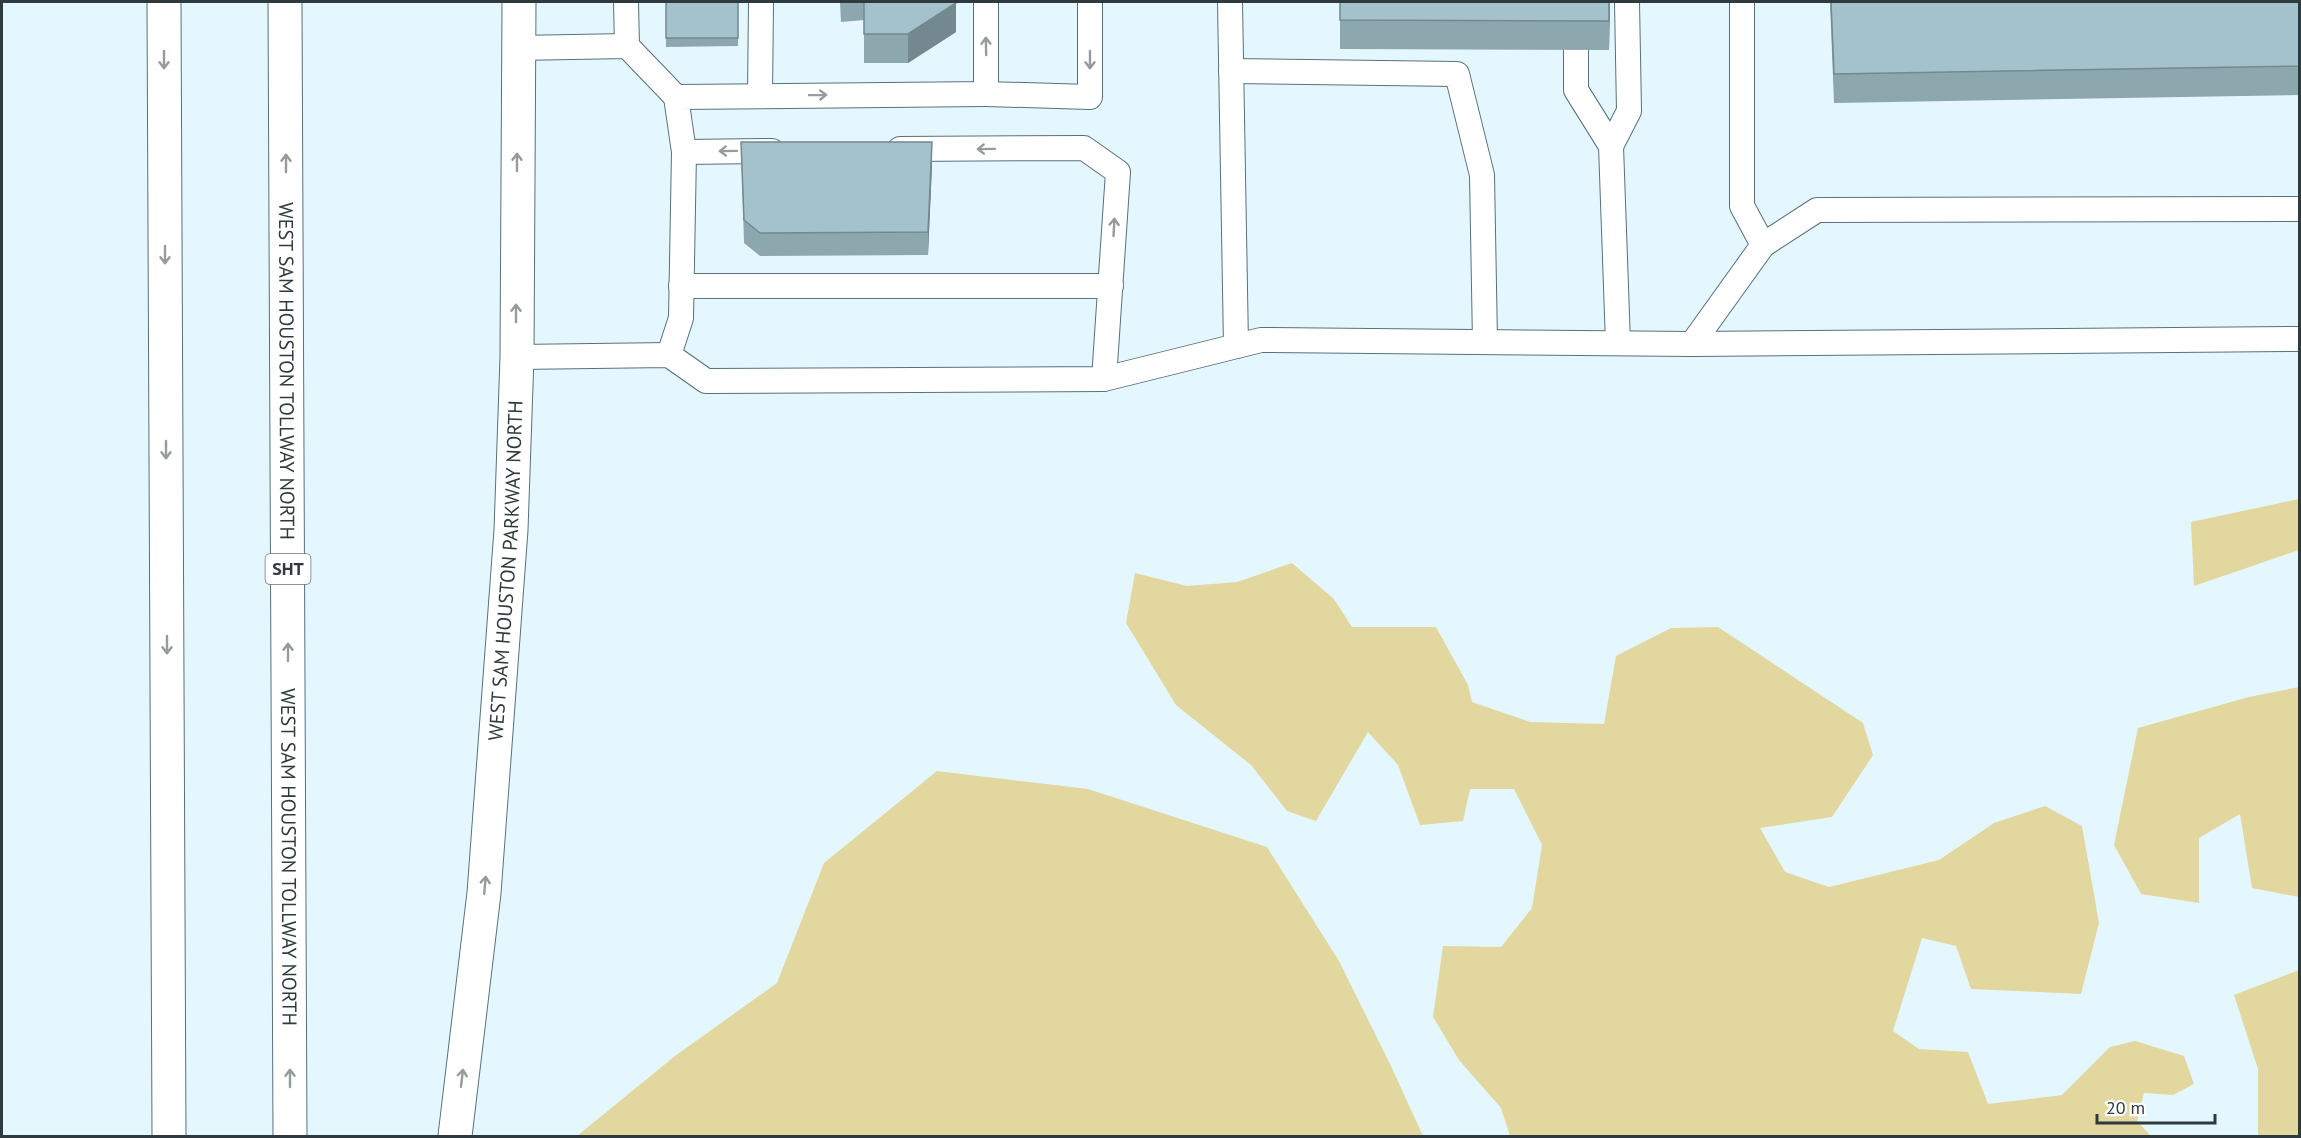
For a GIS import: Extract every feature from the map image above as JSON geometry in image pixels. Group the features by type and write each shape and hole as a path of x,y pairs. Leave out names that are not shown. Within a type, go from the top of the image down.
{"main road":[{"path":"164,2 169,1137"},
{"name":"WEST SAM HOUSTON TOLLWAY NORTH","path":"285,2 290,1137"},
{"name":"WEST SAM HOUSTON PARKWAY NORTH","path":"455,1137 484,893 511,530 518,357 519,2"}],"lane":[{"path":"626,2 627,46 676,97 684,152 681,318 669,355"},
{"path":"760,96 761,2"},
{"path":"986,2 986,94"},
{"path":"676,97 986,94 1090,97 1090,2"},
{"path":"1230,2 1236,346"},
{"path":"1618,343 1611,146 1629,111 1627,2"},
{"path":"1742,2 1742,206 1763,245"},
{"path":"518,48 627,46"},
{"path":"1576,50 1576,90 1611,146"},
{"path":"1231,71 1457,74 1482,175 1485,342"},
{"path":"872,150 1084,148 1118,172 1104,379"},
{"path":"684,152 790,151"},
{"path":"1692,344 1763,245 1817,210 2300,209"},
{"path":"681,286 1111,286"},
{"path":"518,357 669,355 706,381 1104,379 1262,340 1692,344 2300,339"}],"shaded area":[{"path":"2299,499 2299,550 2194,586 2191,522"},
{"path":"1292,563 1334,599 1352,627 1436,627 1468,685 1472,702 1530,722 1604,724 1616,656 1671,628 1718,627 1863,723 1873,755 1832,817 1760,828 1785,872 1829,887 1939,860 1994,823 2045,806 2082,826 2099,923 2081,994 1971,989 1956,946 1922,938 1893,1031 1919,1049 1968,1052 1988,1104 2062,1095 2110,1047 2135,1041 2184,1056 2194,1084 2173,1095 2144,1093 2137,1121 2151,1136 1510,1136 1501,1108 1459,1060 1433,1017 1443,946 1501,947 1532,908 1542,845 1514,789 1470,789 1463,821 1420,825 1398,765 1368,732 1316,821 1287,811 1251,765 1176,705 1126,623 1135,573 1187,586 1237,582"},
{"path":"2299,687 2299,897 2252,888 2240,814 2199,838 2199,903 2141,894 2114,845 2138,728 2249,697"},
{"path":"937,771 1088,789 1267,847 1339,961 1423,1136 577,1136 675,1056 777,983 824,863"},
{"path":"2299,970 2299,1136 2258,1136 2258,1069 2234,995"}],"building":[{"path":"666,2 738,2 738,38 666,38"},
{"path":"864,2 956,3 908,34 864,34"},
{"path":"1340,2 1609,2 1609,21 1340,20"},
{"path":"1831,2 2300,2 2300,66 1834,74"},
{"path":"741,142 932,142 928,232 760,233 744,220"}]}
